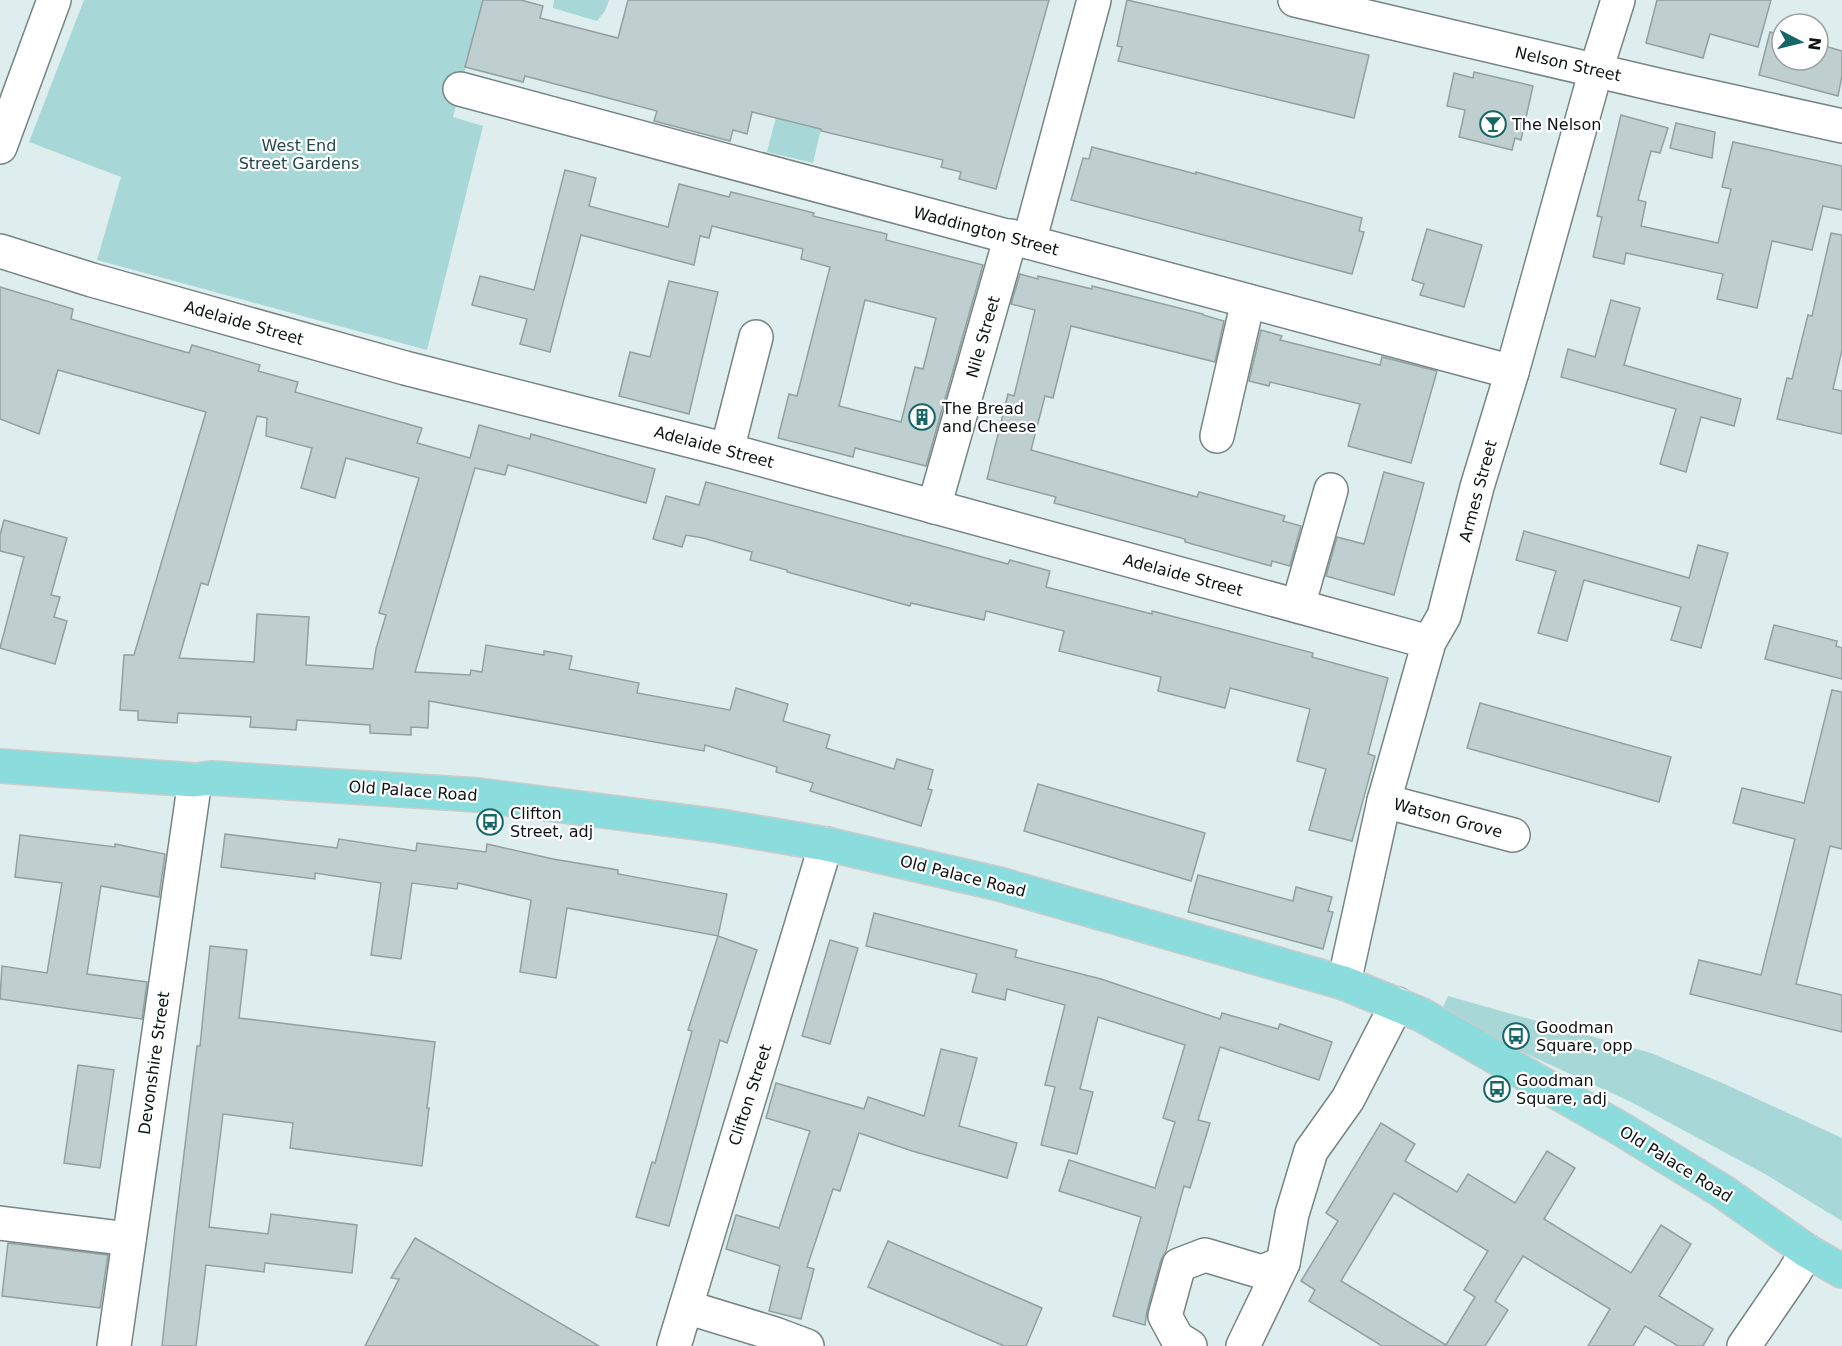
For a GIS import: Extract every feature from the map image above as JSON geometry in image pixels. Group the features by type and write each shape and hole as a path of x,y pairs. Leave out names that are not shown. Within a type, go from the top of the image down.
{"main road":[{"name":"Old Palace Road","path":"0,766 195,780 211,778 478,795 720,826 826,844 999,884 1344,983 1422,1015 1621,1129 1722,1191 1807,1251 1842,1271"}],"street":[{"path":"0,147 54,0"},
{"name":"Nile Street","path":"934,507 1094,0"},
{"name":"Nelson Street","path":"1295,0 1842,126"},
{"name":"Armes Street","path":"1344,983 1384,801 1429,642 1444,616 1477,487 1618,0"},
{"name":"Waddington Street","path":"460,89 1512,372"},
{"name":"Adelaide Street","path":"0,250 92,280 405,368 727,450 1429,642"},
{"path":"1217,436 1248,301"},
{"path":"727,450 756,337"},
{"path":"1298,606 1331,490"},
{"name":"Devonshire Street","path":"114,1346 195,780"},
{"name":"Watson Grove","path":"1384,801 1513,835"},
{"name":"Clifton Street","path":"674,1346 826,844"},
{"path":"1243,1346 1283,1263 1292,1214 1311,1151 1348,1099 1397,1004"},
{"path":"0,1223 129,1239"},
{"path":"1744,1346 1807,1251"},
{"path":"1190,1346 1177,1338 1165,1316 1179,1265 1205,1255 1262,1272 1283,1263"},
{"path":"686,1307 807,1346"}],"green space":[{"name":"West End Street Gardens","path":"84,0 483,0 453,117 483,126 427,350 97,260 121,177 29,142"},
{"path":"554,0 609,0 605,11 597,21 553,8"},
{"path":"776,117 821,129 813,163 767,152"},
{"path":"1448,996 1651,1053 1842,1138 1842,1221 1765,1174 1629,1101 1440,1014"}],"building":[{"path":"483,0 521,0 543,6 540,18 618,38 628,0 1049,0 996,189 959,179 961,172 941,167 943,160 752,112 747,134 733,130 730,141 654,121 657,111 525,76 523,82 465,67"},
{"path":"1127,0 1369,55 1354,118 1118,61 1122,47 1117,46"},
{"path":"1657,0 1771,0 1758,47 1710,34 1703,58 1646,43"},
{"path":"1770,32 1770,72 1830,72 1830,48 1842,51 1842,76 1838,96 1759,75"},
{"name":"The Nelson","path":"1474,72 1533,86 1521,140 1515,138 1512,150 1459,137 1465,110 1447,106 1454,73 1473,78"},
{"path":"1621,115 1668,128 1660,153 1651,151 1638,200 1646,202 1641,226 1718,243 1731,189 1722,187 1733,142 1842,166 1842,210 1823,206 1812,250 1772,241 1757,308 1717,299 1723,274 1626,253 1624,264 1593,257 1602,217 1597,216"},
{"path":"1676,123 1715,132 1712,158 1670,148"},
{"path":"1092,147 1196,174 1196,172 1362,218 1359,231 1364,232 1352,274 1071,200 1083,158 1089,159"},
{"path":"565,170 596,178 589,206 668,227 679,184 729,197 731,192 814,213 813,216 887,234 886,240 983,265 926,466 855,448 853,457 778,438 789,394 797,396 830,267 801,259 803,249 712,226 709,238 700,236 694,265 581,235 550,352 520,344 527,319 472,305 480,276 534,290","holes":["865,300 936,318 923,369 915,367 901,422 839,406"]},
{"path":"1427,229 1482,245 1464,307 1420,295 1424,284 1412,280"},
{"path":"1831,233 1842,235 1842,350 1833,389 1842,391 1842,434 1777,419 1787,378 1792,379 1808,315 1812,316"},
{"path":"1020,274 1092,289 1092,286 1224,321 1215,362 1071,326 1053,398 1045,396 1031,450 1197,497 1199,492 1285,516 1283,521 1301,526 1290,566 1272,561 1271,566 1185,542 1185,539 1054,503 1056,497 987,479 1008,394 1014,396 1035,310 1011,304"},
{"path":"669,281 718,292 689,414 619,396 630,352 650,357"},
{"path":"0,287 73,309 71,319 189,353 192,345 260,365 258,371 298,382 295,392 422,428 417,443 470,458 479,425 530,439 531,434 655,469 646,503 508,465 505,475 475,468 415,672 470,675 471,670 482,672 486,645 544,655 544,651 572,656 569,669 639,683 637,693 730,710 736,688 788,704 783,721 830,735 826,748 894,769 897,759 933,770 928,789 932,790 921,826 810,791 813,783 776,772 777,767 705,745 704,751 429,701 428,728 411,727 411,735 370,733 370,725 297,720 296,730 250,727 251,717 178,713 177,723 138,720 138,711 120,710 124,655 134,655 206,412 58,370 39,434 0,419","holes":["257,416 267,418 266,436 312,448 301,488 335,498 346,458 419,478 379,613 386,615 373,669 306,665 309,617 257,614 254,662 179,658 201,583 208,585"]},
{"path":"1611,300 1640,308 1624,365 1741,399 1734,426 1701,417 1686,472 1660,464 1676,409 1561,377 1568,349 1595,357"},
{"path":"1261,330 1282,336 1280,340 1380,365 1382,357 1437,371 1411,463 1348,446 1360,404 1270,382 1269,386 1249,381"},
{"path":"1384,472 1424,483 1394,595 1326,576 1337,537 1364,544"},
{"path":"706,482 1008,564 1010,560 1050,571 1046,587 1152,614 1152,611 1313,653 1312,657 1388,678 1368,754 1375,756 1352,841 1309,830 1326,769 1297,761 1310,709 1230,688 1225,708 1158,691 1161,677 1059,651 1064,631 986,611 984,620 911,603 910,606 750,560 752,552 703,538 686,535 682,547 653,539 666,496 699,505"},
{"path":"4,520 67,538 51,595 60,597 54,617 67,621 55,664 0,648 24,557 0,551 0,535"},
{"path":"1524,531 1689,578 1698,545 1728,553 1701,648 1671,640 1681,607 1584,580 1567,641 1538,633 1556,571 1516,560"},
{"path":"1774,625 1837,641 1836,646 1842,648 1842,679 1765,659"},
{"path":"1832,690 1842,692 1842,849 1830,846 1796,984 1842,995 1842,1032 1690,994 1699,960 1761,975 1795,839 1733,823 1742,788 1804,803"},
{"path":"1480,703 1671,757 1659,802 1467,748"},
{"path":"1038,784 1205,833 1191,881 1024,831"},
{"path":"225,834 337,848 339,839 416,851 417,843 486,852 487,844 553,859 618,870 618,874 727,894 718,936 567,908 556,978 520,972 531,900 458,883 457,889 412,883 401,959 371,955 381,883 315,873 315,879 221,867"},
{"path":"20,835 115,847 115,844 165,854 159,897 101,886 87,974 147,982 142,1019 0,999 2,966 47,973 62,883 15,877"},
{"path":"1198,875 1293,901 1296,887 1332,897 1328,911 1333,912 1323,949 1188,912"},
{"path":"874,913 1017,950 1015,957 1101,979 1220,1019 1222,1013 1278,1029 1280,1024 1332,1042 1319,1080 1220,1047 1198,1120 1210,1123 1190,1188 1184,1186 1166,1251 1161,1260 1145,1325 1113,1316 1141,1217 1059,1191 1069,1160 1155,1188 1175,1122 1163,1118 1185,1045 1098,1017 1080,1089 1093,1092 1077,1154 1041,1145 1055,1087 1045,1085 1065,1005 1007,989 1005,1000 972,992 977,974 866,946"},
{"path":"718,936 757,950 727,1043 720,1040 669,1226 636,1217 652,1162 655,1163 692,1031 688,1030"},
{"path":"830,940 858,948 830,1044 802,1036"},
{"path":"210,946 247,950 239,1018 435,1042 427,1108 429,1108 422,1166 290,1148 293,1123 223,1114 209,1227 268,1234 271,1214 357,1225 352,1273 265,1263 264,1272 206,1265 196,1346 162,1346 197,1046 200,1046"},
{"path":"941,1049 977,1058 959,1126 1017,1143 1007,1178 912,1151 859,1133 840,1191 833,1189 807,1267 814,1269 801,1319 769,1311 780,1266 726,1249 736,1215 779,1228 810,1131 766,1118 776,1083 864,1109 868,1097 924,1116"},
{"path":"78,1065 114,1070 100,1168 64,1163"},
{"path":"1381,1123 1415,1144 1405,1161 1457,1192 1468,1174 1515,1203 1547,1151 1575,1168 1544,1219 1631,1273 1661,1225 1691,1244 1659,1296 1713,1329 1703,1346 1678,1346 1645,1326 1633,1346 1588,1346 1610,1309 1523,1256 1495,1301 1508,1310 1485,1346 1382,1346 1309,1301 1315,1290 1301,1281 1338,1221 1326,1213","holes":["1394,1193 1488,1251 1464,1290 1475,1297 1446,1345 1341,1281"]},
{"path":"415,1238 599,1346 365,1346 399,1279 391,1278"},
{"path":"888,1241 1042,1308 1026,1346 1004,1346 868,1287"},
{"path":"8,1243 108,1255 100,1308 2,1296"}],"place":[{"name":"The Nelson","path":"1493,124"},
{"name":"The Bread and Cheese","path":"922,417"},
{"name":"Clifton Street, adj","path":"490,822"},
{"name":"Goodman Square, opp","path":"1516,1036"},
{"name":"Goodman Square, adj","path":"1497,1089"}]}
